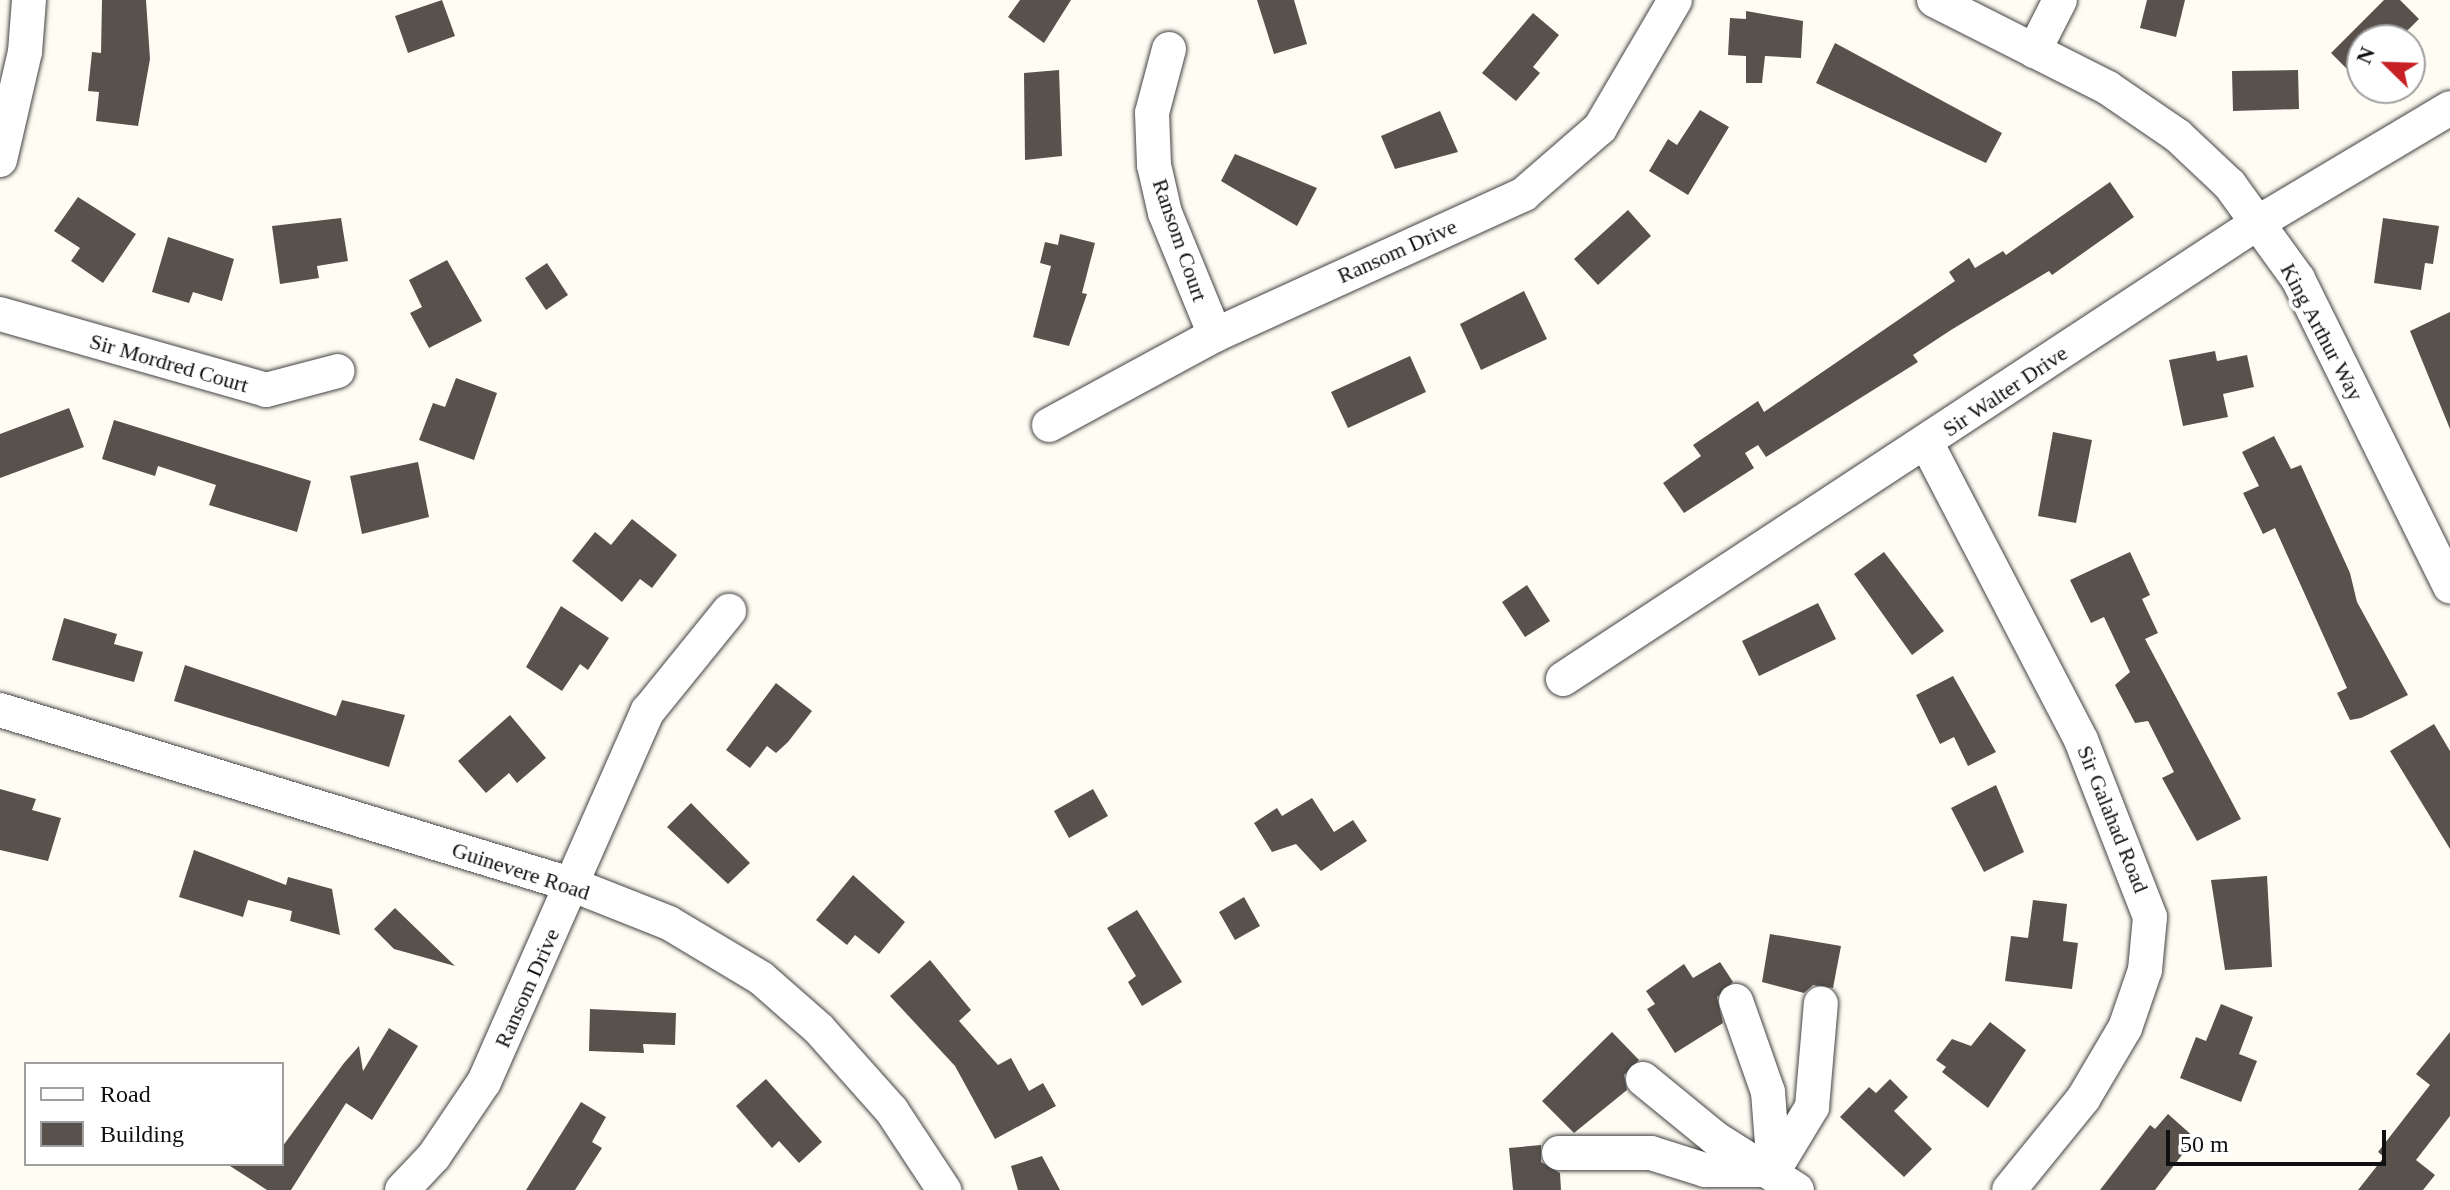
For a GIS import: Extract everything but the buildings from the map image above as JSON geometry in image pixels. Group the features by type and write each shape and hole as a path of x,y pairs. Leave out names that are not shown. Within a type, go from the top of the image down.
{"street":[{"path":"0,160 25,52 29,0"},
{"name":"Ransom Drive","path":"1049,425 1215,335 1535,186 1600,128 1675,0"},
{"name":"King Arthur Way","path":"1934,0 2108,88 2178,136 2259,222 2298,279 2450,587"},
{"path":"2034,51 2060,0"},
{"name":"Ransom Court","path":"1169,49 1152,113 1154,165 1165,213 1215,335"},
{"name":"Sir Walter Drive","path":"1563,679 1927,444 2259,222 2450,108"},
{"name":"Sir Mordred Court","path":"0,314 266,390 338,371"},
{"name":"Sir Galahad Road","path":"1927,444 2081,740 2150,917 2145,970 2125,1028 2083,1099 2009,1190"},
{"name":"Ransom Drive","path":"402,1190 434,1156 484,1082 648,711 729,611"},
{"name":"Guinevere Road","path":"0,710 573,885 669,923 786,997 863,1075 944,1190"},
{"path":"1736,1001 1768,1092 1786,1180"},
{"path":"1786,1180 1812,1107 1821,1003"},
{"path":"1643,1079 1715,1138 1786,1180"},
{"path":"1559,1153 1651,1153 1705,1170 1786,1180"}]}
